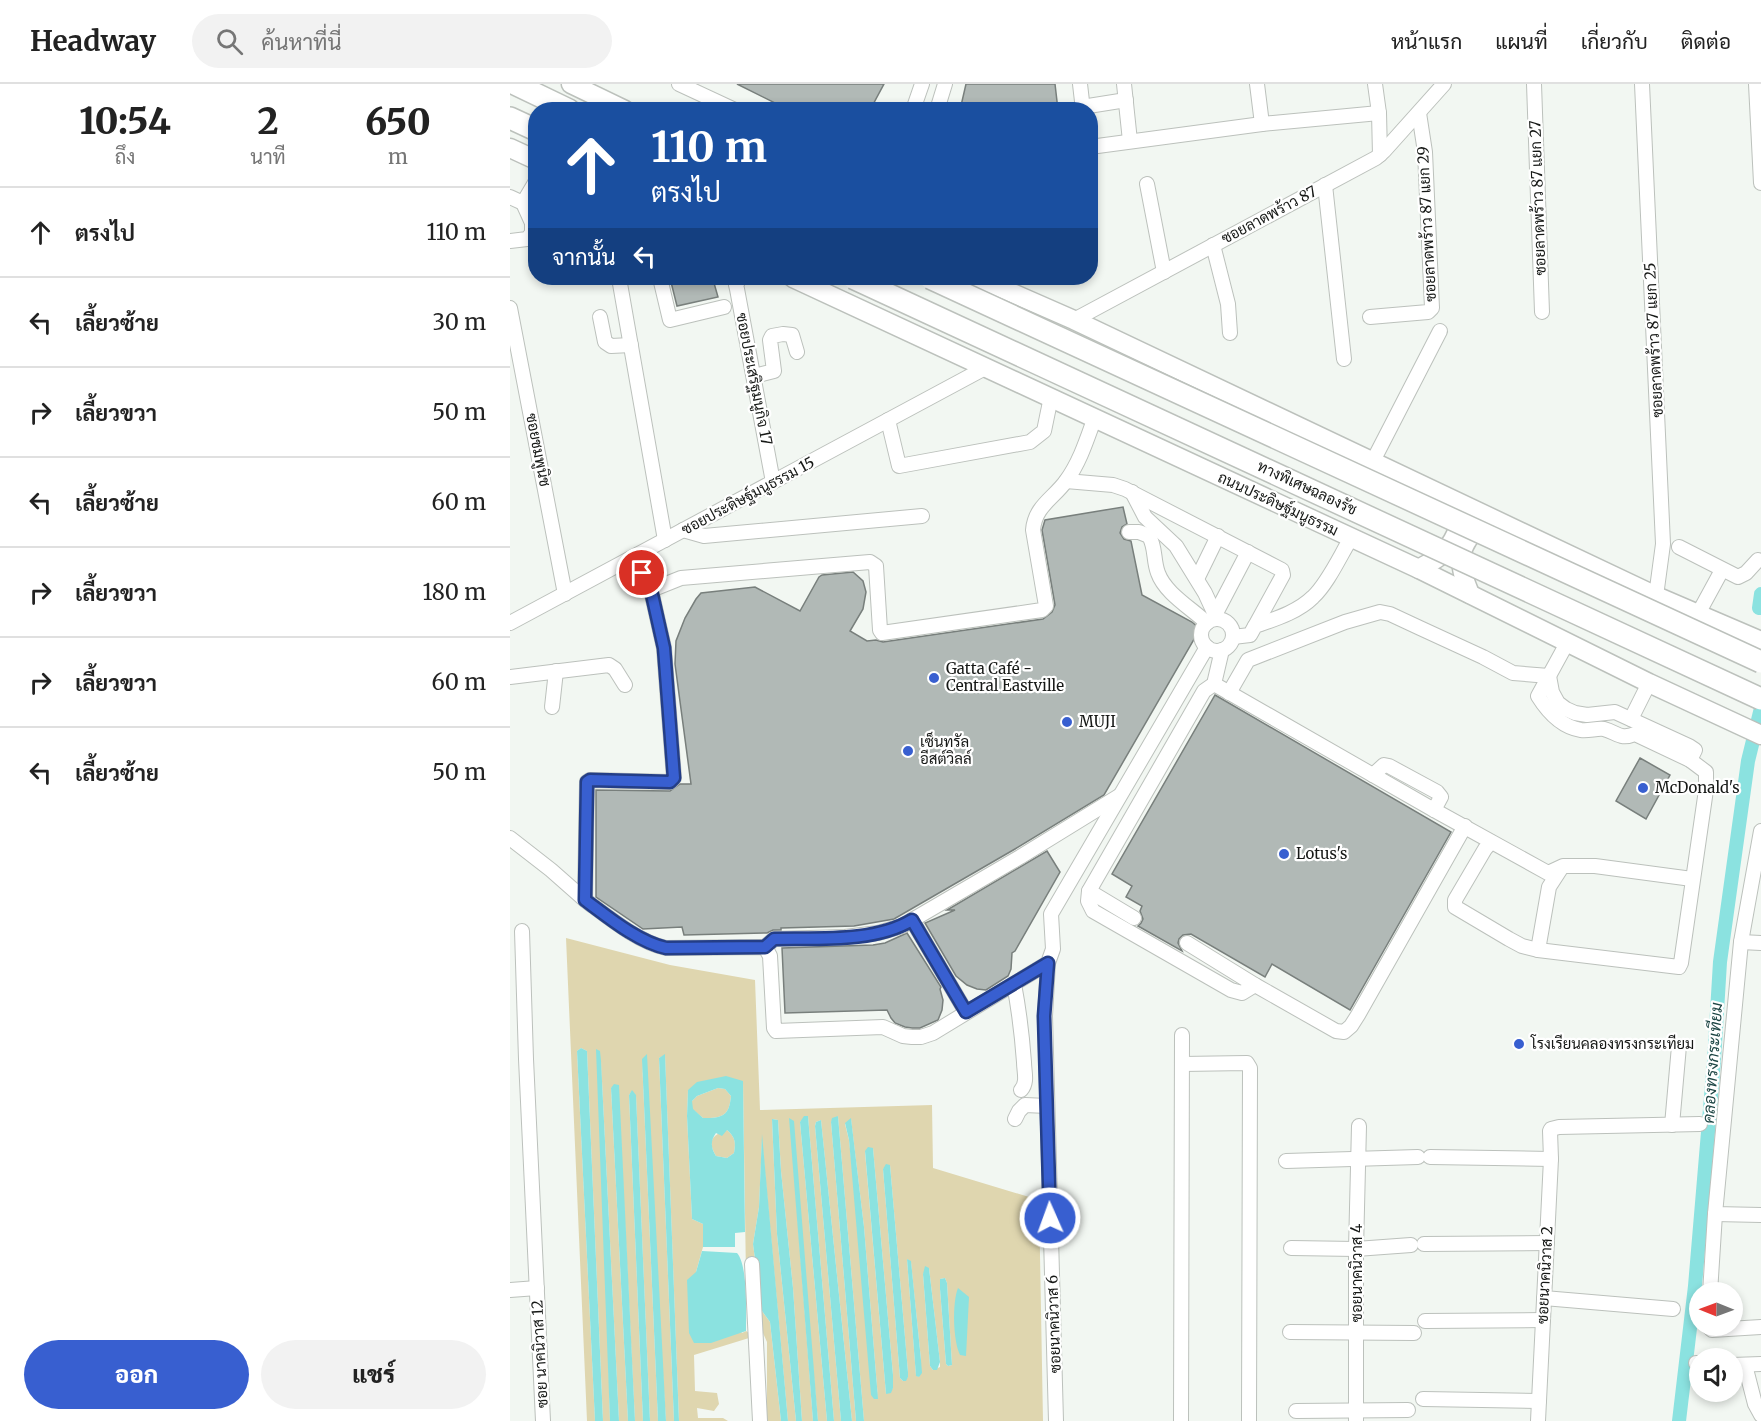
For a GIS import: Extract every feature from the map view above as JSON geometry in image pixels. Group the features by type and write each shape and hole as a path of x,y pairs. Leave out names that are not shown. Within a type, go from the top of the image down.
{"highway":[{"path":"515,84 552,102"},
{"path":"510,118 528,126"},
{"name":"ทางพิเศษฉลองรัช","path":"869,285 1761,699"},
{"path":"945,285 1761,662"}],"main road":[{"path":"571,84 608,102"},
{"path":"510,148 528,156"},
{"name":"ถนนประดิษฐ์มนูธรรม","path":"809,285 1419,569 1649,683 1756,733"},
{"path":"994,285 1074,320 1656,596 1761,641"},
{"path":"1419,569 1440,555 1452,542 1459,527 1459,513 1446,496"},
{"path":"1470,594 1461,567 1462,551 1468,536 1474,530 1495,520"}],"street":[{"path":"679,84 718,102"},
{"path":"916,102 922,84"},
{"path":"940,102 945,84"},
{"path":"1080,84 1082,102"},
{"path":"1124,84 1130,141"},
{"path":"1257,84 1262,124"},
{"path":"1375,84 1379,113 1380,155"},
{"name":"ซอยลาดพร้าว 87","path":"1074,320 1380,155 1444,84"},
{"name":"ซอยลาดพร้าว 87 แยก 27","path":"1534,84 1542,312"},
{"name":"ซอยลาดพร้าว 87 แยก 25","path":"1642,84 1663,544 1656,596"},
{"path":"1756,84 1761,183"},
{"path":"1098,105 1126,100"},
{"name":"ซอยลาดพร้าว 87 แยก 29","path":"1370,317 1428,312 1432,308 1425,152 1419,112"},
{"path":"1098,146 1262,124 1379,113"},
{"path":"1147,184 1164,272"},
{"path":"1325,185 1344,359"},
{"path":"523,203 528,195"},
{"path":"510,197 523,203 528,214"},
{"path":"510,241 528,238"},
{"path":"1213,245 1228,304 1230,333"},
{"path":"620,285 665,540"},
{"path":"662,285 670,320 724,307"},
{"name":"ซอยประเสริฐมนูกิจ 17","path":"736,285 773,482"},
{"name":"ซอยชมพูนิช","path":"510,308 565,594"},
{"path":"600,317 605,342 611,346 631,345"},
{"path":"1374,461 1440,331"},
{"path":"754,376 774,371 770,340 772,336 792,335 797,352"},
{"name":"ซอยประดิษฐ์มนูธรรม 15","path":"510,623 985,368"},
{"path":"888,420 899,466 1030,442 1044,431 1051,397"},
{"path":"651,590 681,578 870,562 876,566 882,633 1042,610 1046,606 1033,530 1036,513 1066,481 1082,451 1095,417"},
{"path":"1066,481 1113,486 1132,492 1284,572 1250,636 1233,637"},
{"path":"1132,492 1145,517 1176,546 1197,579 1213,619"},
{"path":"683,530 704,536 922,516"},
{"path":"1129,532 1144,533 1149,536 1155,553 1158,573 1178,598 1213,619 1221,619 1229,624 1233,637 1229,645 1222,650 1215,650 1204,644 1201,635 1204,626 1213,619 1248,552"},
{"path":"1197,579 1218,536"},
{"path":"1255,626 1297,609 1314,597 1351,538"},
{"path":"1678,547 1738,577 1746,573 1758,560"},
{"path":"585,900 587,782 590,780 670,782 674,778 664,648 651,590 633,557"},
{"path":"1698,614 1722,570"},
{"path":"1229,693 1248,660 1345,622 1380,612 1410,623 1513,673 1549,676"},
{"path":"1491,842 1454,902 1454,906 1515,943 1538,950 1679,967 1706,772 1690,760 1635,734 1626,737 1602,728 1580,730 1560,723 1538,696 1567,643"},
{"name":"ซอยนาคนิวาส 6","path":"1056,1421 1045,1011 1048,963 1053,949 1051,914 1208,647"},
{"path":"1222,650 1214,684 1204,691 1089,891 1088,901 1093,911 1231,990 1242,993 1255,985"},
{"path":"510,677 609,665 615,669 625,685"},
{"path":"552,707 556,671"},
{"path":"1549,676 1552,692 1558,703 1566,709 1587,715 1615,712 1695,750 1690,760"},
{"path":"1630,719 1649,683"},
{"path":"1214,684 1548,873 1563,866 1595,866 1692,879"},
{"path":"510,838 585,900 655,946 666,948 765,947 774,939 845,937 878,933 902,926 1121,795"},
{"path":"1187,943 1336,1031 1344,1032 1351,1026 1465,826"},
{"path":"1711,1282 1715,1214 1742,942 1761,831"},
{"path":"1538,950 1549,887 1563,866"},
{"path":"1089,891 1134,918"},
{"path":"912,920 962,1014"},
{"name":"ซอย นาคนิวาส 12","path":"522,931 543,1421"},
{"path":"1742,942 1761,943"},
{"path":"765,947 770,956 776,1032 883,1027 903,1036 921,1037 933,1033 1048,963"},
{"path":"1014,984 1024,1044 1025,1082 1022,1090"},
{"path":"1181,1421 1182,1035"},
{"path":"1678,1046 1672,1125 1700,1124"},
{"path":"1182,1064 1247,1063 1250,1068 1248,1421"},
{"path":"1016,1119 1019,1111 1025,1105 1047,1106"},
{"name":"ซอยนาคนิวาส 2","path":"1538,1421 1551,1129 1672,1125"},
{"name":"ซอยนาคนิวาส 4","path":"1356,1416 1359,1126"},
{"path":"1286,1161 1424,1157 1551,1160"},
{"path":"1715,1214 1761,1215"},
{"path":"1291,1248 1356,1249 1418,1244 1547,1243"},
{"path":"752,1264 760,1421"},
{"path":"510,1290 537,1288"},
{"path":"1544,1298 1673,1309"},
{"path":"1425,1321 1543,1320"},
{"path":"1743,1328 1761,1327"},
{"path":"1290,1332 1414,1334"},
{"path":"1743,1365 1761,1364"},
{"path":"1743,1375 1761,1415"},
{"path":"1423,1399 1539,1401"},
{"path":"1296,1411 1356,1416 1408,1410"}],"shaded area":[{"path":"566,938 670,965 755,980 760,1110 932,1105 933,1168 1039,1200 1043,1421 864,1421 838,1116 831,1122 856,1421 852,1421 821,1120 816,1122 841,1421 834,1421 808,1116 800,1122 827,1421 818,1421 790,1119 813,1421 802,1421 778,1120 772,1119 777,1234 796,1421 788,1421 762,1140 759,1207 753,1244 762,1311 770,1322 781,1421 767,1421 767,1342 754,1313 746,1277 743,1082 688,1090 687,1116 692,1219 703,1224 703,1247 696,1272 742,1333 746,1331 749,1333 749,1338 694,1355 695,1391 717,1393 719,1404 714,1411 697,1408 698,1418 723,1418 728,1421 679,1421 665,1055 659,1058 674,1421 666,1421 642,1059 658,1421 650,1421 636,1096 632,1091 629,1095 643,1421 635,1421 618,1085 611,1088 628,1421 619,1421 601,1061 610,1421 603,1421 587,1051 581,1048 577,1051 595,1421 587,1421","holes":["851,1119 864,1227 878,1399 849,1140 845,1124","873,1148 893,1375 893,1388 886,1394 865,1152","890,1165 908,1372 908,1377 903,1381 900,1378 883,1169","907,1259 911,1262 921,1360 919,1377 916,1375","929,1268 940,1367 933,1370 930,1366 923,1274","945,1278 952,1365 948,1366 940,1279"]},
{"path":"718,1088 725,1089 731,1096 727,1112 716,1117 703,1118 692,1109 692,1101 697,1096"},
{"path":"727,1130 734,1140 734,1153 727,1158 716,1156 712,1139"}],"water":[{"path":"581,1048 587,1051 603,1421 595,1421 577,1051"},
{"path":"596,1049 600,1051 601,1061 619,1421 610,1421"},
{"path":"647,1054 666,1421 658,1421 642,1059"},
{"path":"665,1054 679,1421 674,1421 659,1058"},
{"path":"726,1076 743,1081 745,1232 735,1233 735,1247 703,1247 703,1224 692,1219 687,1116 688,1090 697,1082","holes":["718,1088 725,1089 731,1096 729,1108 720,1116 703,1118 693,1109 692,1101 697,1096","727,1130 734,1140 734,1153 727,1158 716,1156 712,1147 713,1139 716,1133 722,1136"]},
{"path":"614,1084 619,1085 635,1421 628,1421 611,1088"},
{"path":"632,1090 636,1095 650,1421 643,1421 629,1095"},
{"path":"804,1116 808,1116 834,1421 827,1421 800,1122"},
{"path":"838,1116 864,1421 856,1421 831,1122 832,1118"},
{"path":"789,1118 794,1121 818,1421 813,1421"},
{"path":"851,1118 864,1227 878,1399 874,1399 871,1395 849,1140 845,1123"},
{"path":"772,1119 778,1120 802,1421 796,1421 777,1234"},
{"path":"821,1120 852,1421 841,1421 815,1126 816,1122"},
{"path":"762,1134 788,1421 781,1421 770,1322 762,1311 753,1244 759,1207"},
{"path":"868,1147 873,1148 893,1375 893,1388 891,1393 886,1394 865,1151"},
{"path":"886,1164 890,1165 908,1372 906,1381 900,1378 883,1169"},
{"path":"702,1251 737,1253 741,1259 745,1278 746,1331 711,1343 694,1343 689,1333 687,1280 696,1272"},
{"path":"907,1259 911,1261 922,1373 919,1377 916,1376"},
{"path":"925,1266 929,1268 940,1362 937,1370 933,1370 930,1366 923,1274"},
{"path":"945,1278 952,1365 948,1366 940,1289 940,1279"},
{"path":"958,1288 969,1297 966,1356 960,1355 955,1332 954,1312"}],"building":[{"path":"737,84 884,84 874,102 773,102"},
{"path":"966,84 1055,84 1057,102 962,102"},
{"path":"672,285 715,285 718,297 677,306"},
{"name":"เซ็นทรัล อีสต์วิลล์","path":"1123,507 1127,524 1122,527 1120,533 1124,539 1131,541 1142,595 1192,622 1200,629 1104,795 894,919 854,926 781,928 781,930 767,933 684,935 682,927 643,929 596,897 596,790 670,791 680,784 691,784 675,664 676,641 685,618 701,593 755,587 800,611 819,577 853,572 863,581 866,592 863,609 850,631 867,641 883,642 1043,619 1052,612 1055,605 1042,530 1045,520"},
{"name":"Lotus's","path":"1215,695 1451,832 1350,1010 1272,964 1265,977 1191,934 1183,935 1179,939 1178,943 1182,951 1138,926 1143,919 1140,911 1142,906 1126,897 1132,886 1112,874"},
{"name":"McDonald's","path":"1640,758 1670,775 1646,819 1616,801"},
{"path":"1047,851 1060,872 1012,953 1008,976 986,990 967,985 956,976 925,923 955,910 947,910"},
{"path":"907,933 941,987 943,1000 938,1020 920,1028 912,1028 895,1023 887,1010 785,1013 782,948 873,945 885,943"}],"waterway":[{"name":"คลองทรงกระเทียม","path":"1761,594 1759,608 1761,608"},
{"name":"คลองทรงกระเทียม","path":"1679,1421 1695,1286 1720,962 1748,761 1761,708"}],"place":[{"name":"Gatta Café - Central Eastville","path":"934,678"},
{"name":"MUJI","path":"1067,722"},
{"name":"เซ็นทรัล อีสต์วิลล์","path":"908,751"},
{"name":"McDonald's","path":"1643,788"},
{"name":"Lotus's","path":"1284,854"},
{"name":"โรงเรียนคลองทรงกระเทียม","path":"1519,1044"}],"route":[{"path":"642,573 651,590 664,648 674,778 670,782 590,780 587,782 585,900 644,940 655,946 666,948 765,947 774,939 845,937 878,933 902,926 912,920 966,1012 1048,963 1044,1016 1050,1218"}]}
